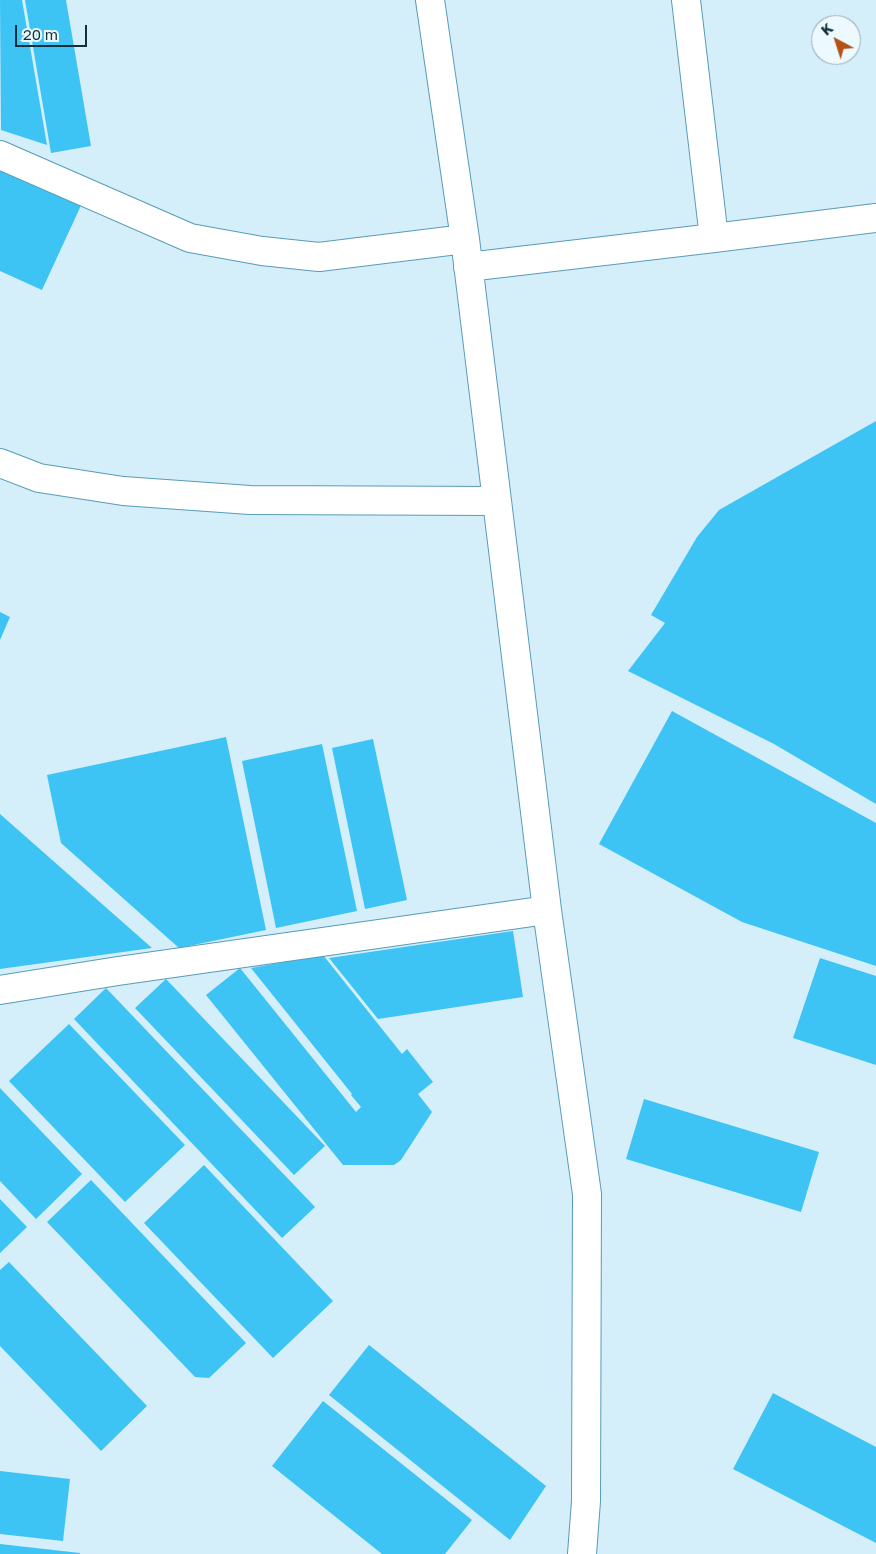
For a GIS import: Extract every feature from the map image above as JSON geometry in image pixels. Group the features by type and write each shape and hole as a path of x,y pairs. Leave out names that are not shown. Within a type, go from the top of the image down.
{"street":[{"path":"430,0 468,267 547,910 587,1194 586,1501 582,1554"},
{"path":"686,0 714,238"},
{"path":"0,155 190,238 262,251 319,257 464,239"},
{"path":"468,267 876,218"},
{"path":"0,463 39,478 123,491 250,500 497,501"},
{"path":"0,990 118,971 547,910"}],"building":[{"path":"0,0 22,0 47,145 1,130"},
{"path":"25,0 66,0 91,146 51,153"},
{"path":"0,161 84,199 42,290 0,271"},
{"path":"876,421 876,804 774,744 628,671 665,623 651,615 697,537 719,510"},
{"path":"0,612 10,617 0,640"},
{"path":"672,711 876,823 876,966 742,922 599,844"},
{"path":"226,737 266,930 179,948 61,843 47,775"},
{"path":"373,739 407,900 365,909 332,748"},
{"path":"322,744 357,911 276,928 242,761"},
{"path":"0,814 152,948 0,969"},
{"path":"513,931 523,997 378,1019 329,958"},
{"path":"323,955 402,1054 407,1049 433,1082 418,1094 432,1112 401,1160 394,1165 343,1165 206,995 240,968 356,1112 361,1107 352,1094 251,968"},
{"path":"820,958 876,976 876,1065 793,1038"},
{"path":"166,979 325,1146 294,1175 135,1008"},
{"path":"106,988 315,1207 282,1238 74,1019"},
{"path":"69,1024 185,1145 125,1202 9,1081"},
{"path":"0,1088 82,1174 36,1219 0,1181"},
{"path":"644,1099 819,1152 801,1212 626,1159"},
{"path":"204,1165 333,1301 273,1358 144,1223"},
{"path":"91,1180 246,1343 209,1378 195,1377 47,1222"},
{"path":"0,1199 27,1227 0,1253"},
{"path":"9,1262 147,1406 101,1451 0,1346 0,1270"},
{"path":"369,1345 546,1486 510,1540 329,1395"},
{"path":"773,1393 876,1447 876,1543 733,1469"},
{"path":"323,1401 472,1520 445,1554 382,1554 272,1466"},
{"path":"0,1471 70,1479 63,1541 0,1534"},
{"path":"0,1544 80,1553 80,1554 0,1554"}]}
